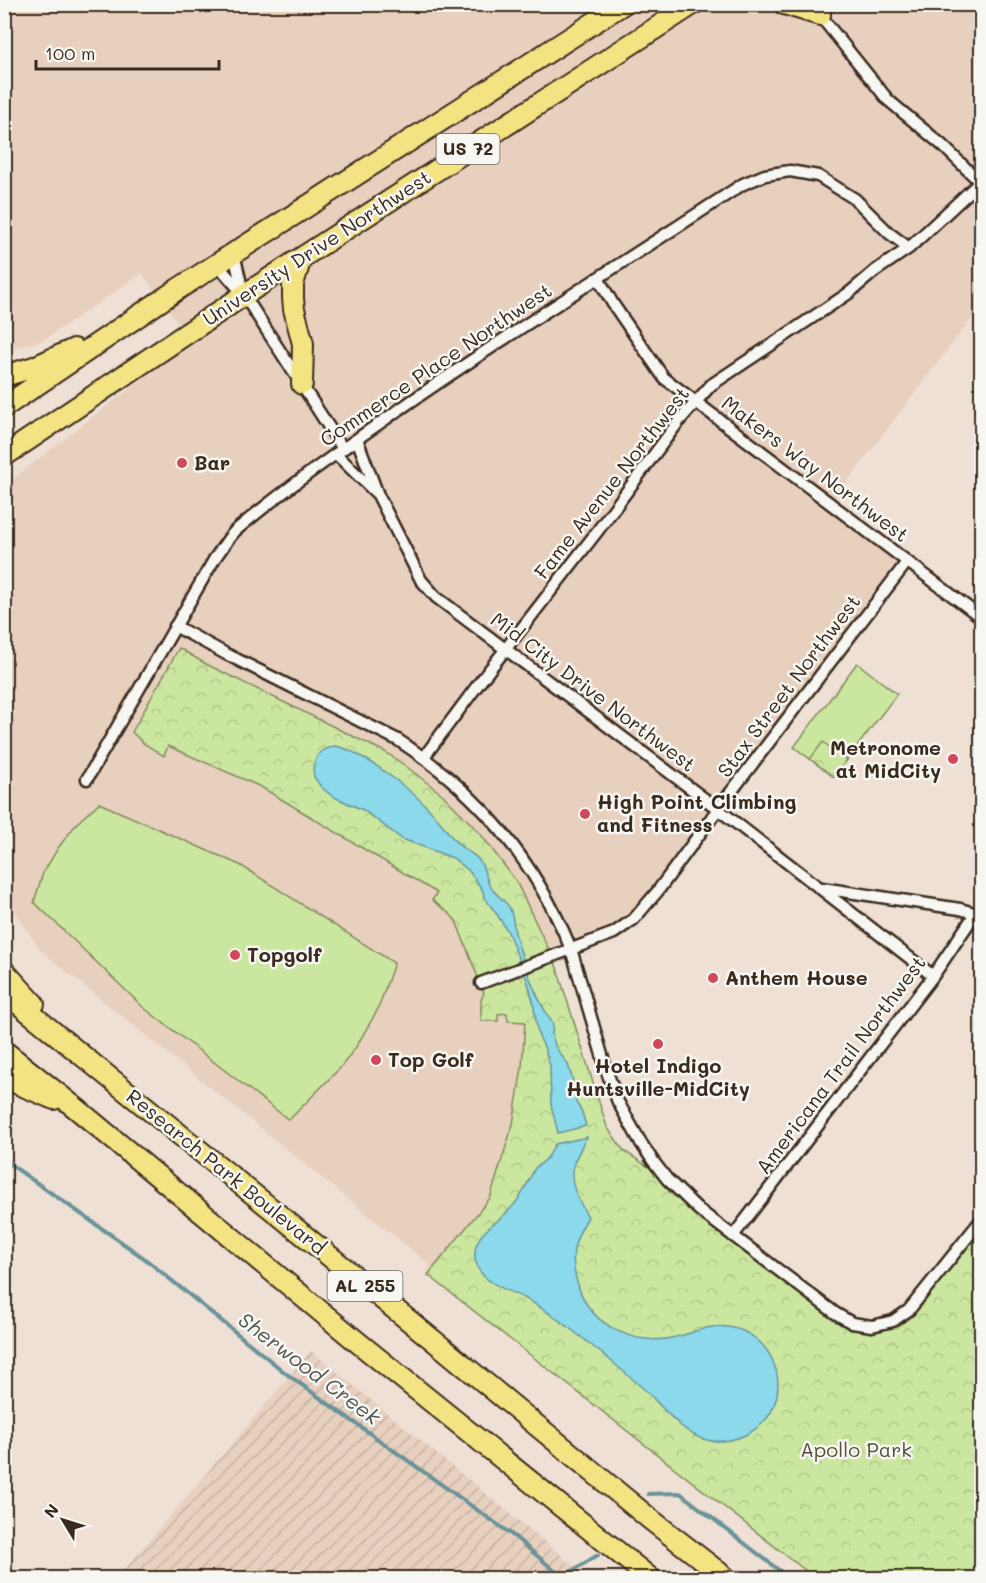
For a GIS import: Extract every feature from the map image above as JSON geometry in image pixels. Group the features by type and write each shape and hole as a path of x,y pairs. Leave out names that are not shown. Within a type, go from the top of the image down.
{"highway":[{"name":"University Drive Northwest","path":"4,407 225,259 623,4"},
{"name":"University Drive Northwest","path":"4,456 244,295 693,4"},
{"path":"784,4 817,8"},
{"path":"301,258 293,284 293,298 303,344 302,384"},
{"path":"4,376 34,367 120,329"},
{"path":"4,971 69,1045"},
{"name":"Research Park Boulevard","path":"4,992 650,1519 726,1578"},
{"name":"AL 255","path":"4,1051 355,1340 650,1578"},
{"path":"4,1078 77,1109"}],"street":[{"path":"817,8 888,100 942,145 981,183"},
{"name":"Commerce Place Northwest","path":"87,779 175,626 229,538 246,521 340,451 449,375 743,184 765,175 790,171 818,176 855,200 909,248"},
{"name":"Fame Avenue Northwest","path":"424,757 679,421 711,385 849,293 875,271 909,248 981,183"},
{"path":"225,259 244,295"},
{"path":"225,259 244,295"},
{"name":"Makers Way Northwest","path":"598,278 613,304 664,378 981,618"},
{"name":"Mid City Drive Northwest","path":"244,295 302,384 340,451 378,495"},
{"name":"Mid City Drive Northwest","path":"357,439 378,495 421,580 436,597 718,809 933,976"},
{"name":"Stax Street Northwest","path":"481,982 614,933 634,919 657,892 907,562"},
{"path":"175,626 398,740 424,757 493,820 513,844 546,896 564,931 618,1102 652,1161 699,1210 835,1313 852,1323 872,1326 892,1321 909,1310 981,1219"},
{"name":"Mid City Drive Northwest","path":"821,888 960,909 978,914"},
{"name":"Americana Trail Northwest","path":"733,1236 978,914"}],"shaded area":[{"path":"5,5 981,5 981,306 827,508 900,564 644,899 623,921 581,941 479,978 484,994 498,1013 508,1013 526,1022 513,1124 490,1198 428,1275 430,1265 40,950 5,896 5,485 191,341 142,273 42,341 5,349"},
{"path":"311,1351 589,1578 117,1578"}],"green space":[{"name":"Apollo Park","path":"179,648 206,664 385,752 443,795 479,832 516,881 556,965 607,1127 624,1151 667,1179 852,1323 893,1321 981,1219 981,1578 815,1578 428,1275 490,1198 513,1124 522,1067 525,1022 508,1021 507,1013 498,1014 498,1021 481,1021 481,1000 484,993 456,921 432,900 437,893 261,787 168,746 164,756 143,743 132,732"},
{"path":"857,663 897,694 834,777 794,747"},
{"path":"823,742 847,760 834,777 810,759"},
{"name":"Topgolf","path":"99,803 240,865 394,963 378,1009 356,1047 341,1067 289,1120 144,1008 34,902 43,873 58,848 77,823"}],"water":[{"path":"334,746 344,748 370,762 410,791 428,808 457,843 479,860 490,886 509,906 527,970 541,1004 553,1024 552,1035 556,1048 568,1064 576,1102 586,1126 558,1133 551,1105 550,1066 538,1034 528,983 508,932 484,897 483,891 468,870 453,858 402,839 363,810 332,796 321,787 314,777 313,768 317,756"},
{"path":"587,1137 572,1170 575,1191 588,1217 576,1242 573,1258 575,1275 584,1299 603,1322 630,1336 661,1339 721,1326 743,1331 755,1338 773,1361 778,1389 775,1403 768,1417 747,1434 721,1441 695,1436 679,1425 635,1381 574,1332 530,1301 493,1284 479,1271 475,1251 480,1238 514,1204 535,1168 543,1162 555,1144"}],"waterway":[{"name":"Sherwood Creek","path":"4,1160 144,1258 288,1375 515,1537 562,1577 598,1555"},
{"name":"Sherwood Creek","path":"648,1494 680,1493 789,1578"}],"place":[{"name":"Bar","path":"182,463"},
{"name":"Metronome at MidCity","path":"953,759"},
{"name":"High Point Climbing and Fitness","path":"585,814"},
{"name":"Topgolf","path":"235,955"},
{"name":"Anthem House","path":"713,978"},
{"name":"Hotel Indigo Huntsville-MidCity","path":"658,1044"},
{"name":"Top Golf","path":"376,1060"}]}
